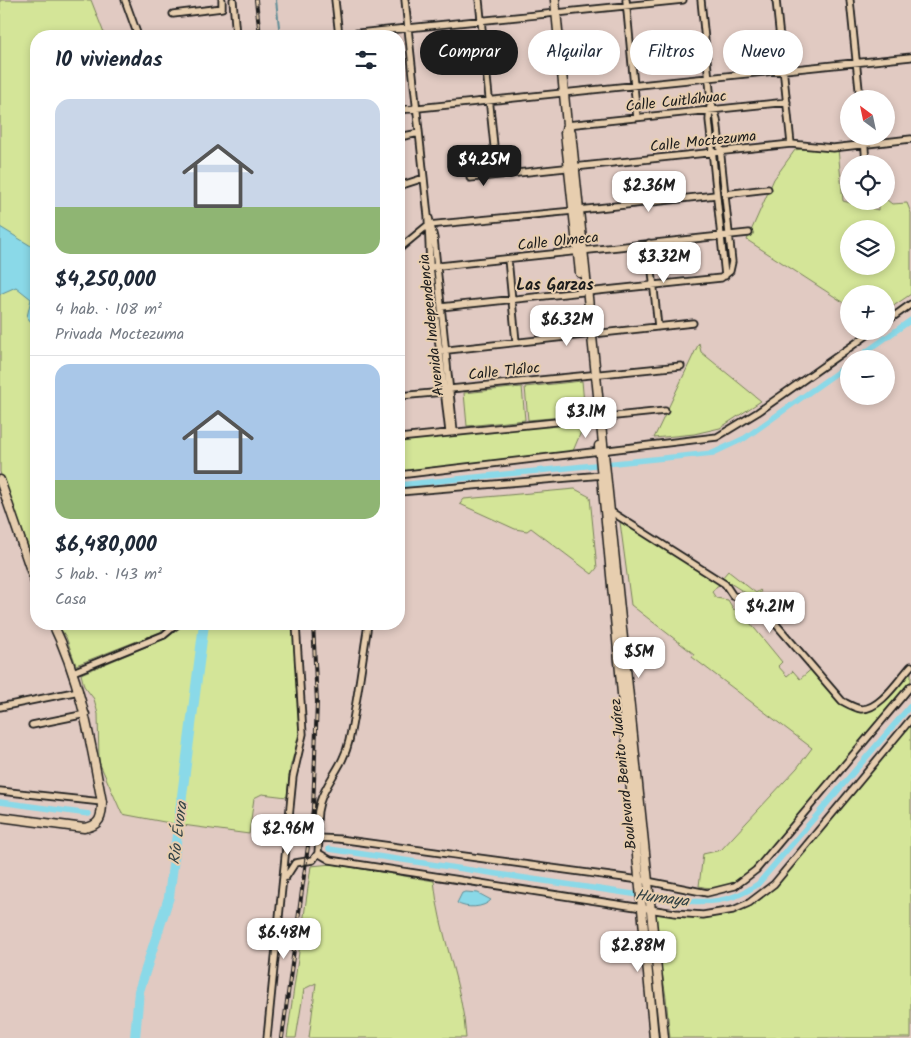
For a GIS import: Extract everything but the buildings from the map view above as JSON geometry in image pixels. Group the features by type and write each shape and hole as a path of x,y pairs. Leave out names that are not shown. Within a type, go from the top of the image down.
{"street":[{"path":"125,0 136,30"},
{"path":"173,14 222,8 222,0"},
{"path":"233,0 236,30"},
{"path":"335,0 338,30"},
{"name":"Avenida Independencia","path":"405,0 428,216 442,307 442,350"},
{"path":"479,0 498,175"},
{"name":"Boulevard Benito Juárez","path":"555,0 567,124 565,129 572,167 604,473 644,885 664,1038"},
{"path":"391,30 556,14 626,3 683,0"},
{"path":"442,307 725,276 732,267 720,152 712,110 701,0"},
{"path":"776,0 779,30"},
{"path":"850,0 859,90"},
{"path":"626,3 637,118"},
{"path":"803,68 911,57"},
{"path":"405,109 737,75"},
{"path":"784,75 791,144"},
{"name":"Calle Cuitláhuac","path":"567,124 787,102"},
{"path":"712,110 712,153 725,276"},
{"path":"405,136 419,133"},
{"name":"Calle Moctezuma","path":"895,141 911,140"},
{"name":"Calle Moctezuma","path":"470,178 791,144 833,148 856,145"},
{"path":"405,184 424,178"},
{"path":"725,194 768,189"},
{"path":"405,245 430,225 716,195"},
{"name":"Avenida Independencia","path":"430,225 430,267 451,432"},
{"name":"Calle Olmeca","path":"430,267 748,233"},
{"path":"650,243 658,327"},
{"path":"508,258 516,342"},
{"path":"895,316 911,304"},
{"path":"442,350 693,323"},
{"path":"405,474 602,455 699,441 723,435 859,340"},
{"name":"Calle Tláloc","path":"405,395 681,366"},
{"path":"405,437 665,411"},
{"path":"405,491 604,473"},
{"name":"Boulevard Benito Juárez","path":"604,473 610,512 644,885"},
{"path":"0,480 30,568"},
{"path":"610,512 725,584 733,596 756,600 842,701 854,707 869,707 878,703 911,666"},
{"path":"0,816 90,827 99,822 102,802 86,714 74,672 56,630"},
{"path":"74,672 164,635 170,630"},
{"path":"267,1038 294,772 303,726 296,630"},
{"path":"313,860 318,853 320,838 317,826 324,789 349,742 367,630"},
{"path":"320,838 644,885 707,893 725,890 743,882 769,855 911,686"},
{"path":"0,707 80,691"},
{"path":"32,724 86,714"},
{"path":"284,881 295,863 330,860 647,908 703,915 722,914 749,903 774,884 911,719"},
{"path":"0,791 102,802"},
{"path":"318,853 330,860"},
{"name":"Boulevard Benito Juárez","path":"647,908 654,1038"}],"green space":[{"path":"0,0 91,0 103,30 30,30 30,552 0,472"},
{"path":"813,147 838,149 840,210 895,210 895,204 907,203 911,213 911,294 895,305 895,285 840,285 840,300 747,240 774,179 795,150"},
{"path":"699,343 701,352 761,401 720,428 694,434 654,438"},
{"path":"582,381 585,415 528,420 525,387"},
{"path":"522,387 525,420 467,426 464,393"},
{"path":"586,420 573,451 405,471 405,439"},
{"path":"575,489 590,497 597,568 592,574 531,528 527,531 515,529 460,504 464,499"},
{"path":"623,520 723,584 717,586 712,592 716,598 728,600 734,610 737,607 782,662 778,666 787,676 793,671 800,679 815,666 843,699 866,708 911,667 911,681 772,848 740,878 721,887 699,886 703,854 721,850 797,768 812,748 692,657 694,654 631,605 620,522"},
{"path":"728,571 756,593 760,590 759,594 766,602 763,604 722,578"},
{"path":"61,630 162,630 76,665 66,637"},
{"path":"177,630 293,630 299,736 290,768 287,797 262,794 254,798 249,834 175,824 122,814 99,762 98,714 94,699 84,686 81,674 167,638"},
{"path":"911,720 911,1038 670,1038 666,997 652,911 723,914 764,894"},
{"path":"332,864 434,881 441,920 464,1018 466,1038 309,1038 316,983 304,989 296,1038 287,1038 311,866"}],"water":[{"path":"0,227 30,245 30,298 16,287 0,294"},
{"path":"30,304 30,321 27,317"},
{"path":"462,893 478,893 491,900 484,905 475,907 457,903"}],"waterway":[{"path":"276,0 279,30"},
{"path":"869,350 911,320"},
{"path":"405,484 713,453 745,438 840,370"},
{"name":"Río Évora","path":"135,1038 139,991 169,897 203,630"},
{"name":"Humaya","path":"329,849 673,900 707,902 728,899 748,891 758,884 911,705"},
{"name":"Humaya","path":"0,802 89,814"}],"railway":[{"path":"256,0 259,30"},
{"path":"282,1038 313,809 317,702 313,630"}],"district":[{"name":"Las Garzas","path":"555,284"}]}
